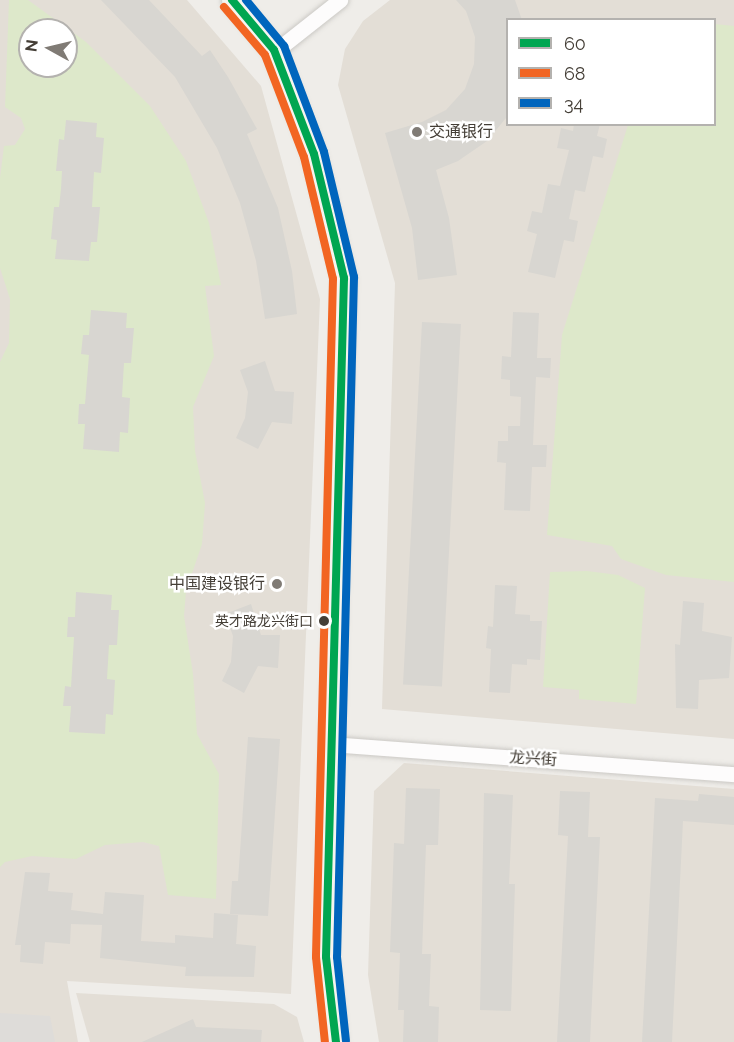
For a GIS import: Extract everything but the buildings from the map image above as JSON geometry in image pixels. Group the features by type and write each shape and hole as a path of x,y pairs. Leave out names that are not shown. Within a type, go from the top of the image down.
{"main road":[{"path":"232,0 274,50 314,154 344,278 337,744 339,956 349,1042"},
{"path":"246,0 283,45 324,152 355,275 337,744 326,957 336,1042"}],"street":[{"path":"283,45 340,0"},
{"name":"龙兴街","path":"337,744 734,774"}],"shaded area":[{"path":"0,0 187,0 261,86 320,299 291,994 67,981 78,1042 0,1042"},
{"path":"390,0 734,0 734,739 382,709 395,283 338,85 345,49 363,21"},
{"path":"404,763 734,789 734,1042 379,1042 368,975 374,791"},
{"path":"76,993 274,1004 297,1017 304,1042 90,1042"},
{"path":"0,1013 50,1016 55,1042 0,1042"}],"green space":[{"path":"9,0 28,0 53,18 18,18 18,78 78,78 78,36 86,42 150,106 186,161 209,223 221,285 205,286 214,356 193,407 195,451 205,503 202,544 186,591 184,616 193,674 197,734 219,774 216,899 168,895 159,846 143,842 105,845 76,859 32,856 5,862 0,867 0,362 9,343 10,299 0,268 0,178 4,146 15,145 25,129 21,118 5,107"},
{"path":"716,24 734,26 734,582 666,575 621,559 612,546 547,535 562,335 628,126 716,126"},
{"path":"587,571 618,575 645,588 636,704 579,699 579,690 543,687 550,572"}],"transit line":[{"name":"60","path":"232,0 274,50 314,154 344,278 326,957 336,1042"},
{"name":"34","path":"246,0 284,46 324,152 354,277 337,957 346,1041"},
{"name":"68","path":"224,7 265,55 304,157 333,279 316,957 325,1042"}],"place":[{"name":"交通银行","path":"417,132"},
{"name":"中国建设银行","path":"277,584"},
{"name":"英才路龙兴街口","path":"324,621"}]}
